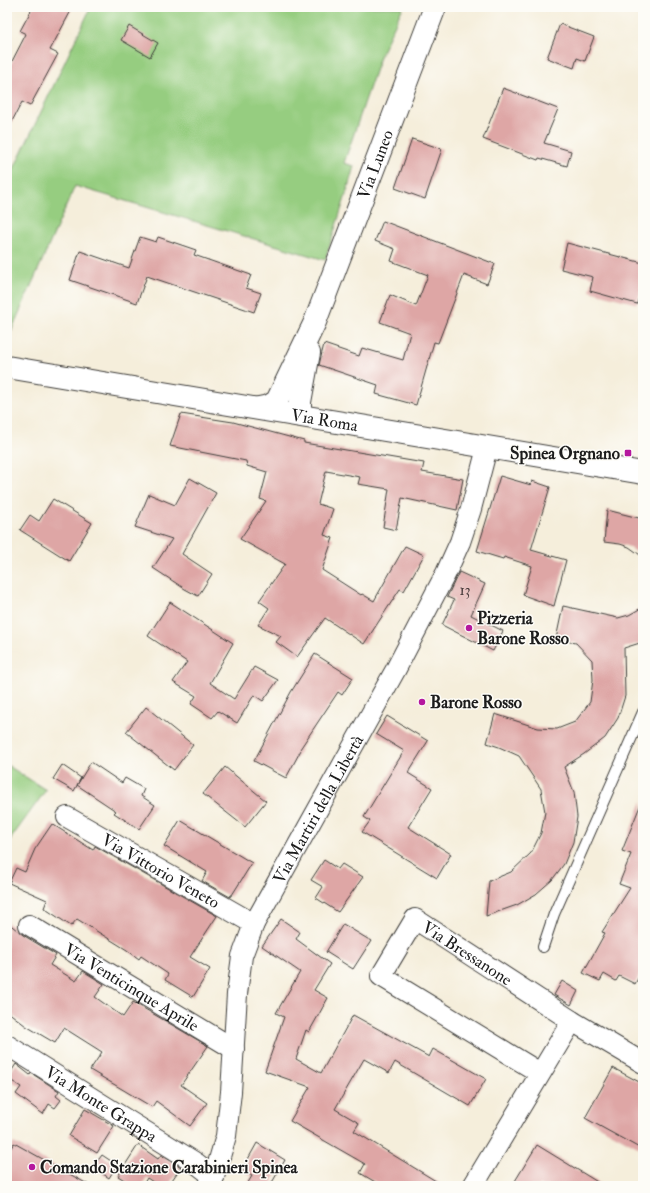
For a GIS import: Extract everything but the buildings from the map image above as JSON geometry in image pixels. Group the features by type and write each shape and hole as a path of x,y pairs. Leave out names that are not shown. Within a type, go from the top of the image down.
{"street":[{"name":"Via Luneo","path":"259,408 269,406 277,401 315,322 435,7"},
{"name":"Via Luneo","path":"300,415 300,402 315,322"},
{"name":"Via Roma","path":"7,367 643,473"},
{"name":"Via Martiri della Libertà","path":"211,1181 226,1136 232,1092 237,994 242,956 254,924 396,669 446,574 460,542 469,516 487,448"},
{"name":"Via Vittorio Veneto","path":"67,817 254,924"},
{"name":"Via Bressanone","path":"540,1073 381,976 415,919 572,1021 643,1063"},
{"name":"Via Venticinque Aprile","path":"30,925 234,1049"},
{"path":"473,1186 572,1021"},
{"name":"Via Monte Grappa","path":"7,1045 196,1163 211,1181"}],"lane":[{"path":"543,947 554,914 643,712"}],"green space":[{"path":"91,7 403,7 381,54 344,163 354,166 325,260 75,186 9,336 7,336 7,183"},
{"path":"7,765 46,790 7,844"}],"place":[{"name":"Spinea Orgnano","path":"628,453"},
{"name":"Pizzeria Barone Rosso","path":"469,628"},
{"name":"Barone Rosso","path":"422,702"},
{"name":"Comando Stazione Carabinieri Spinea","path":"32,1167"}]}
